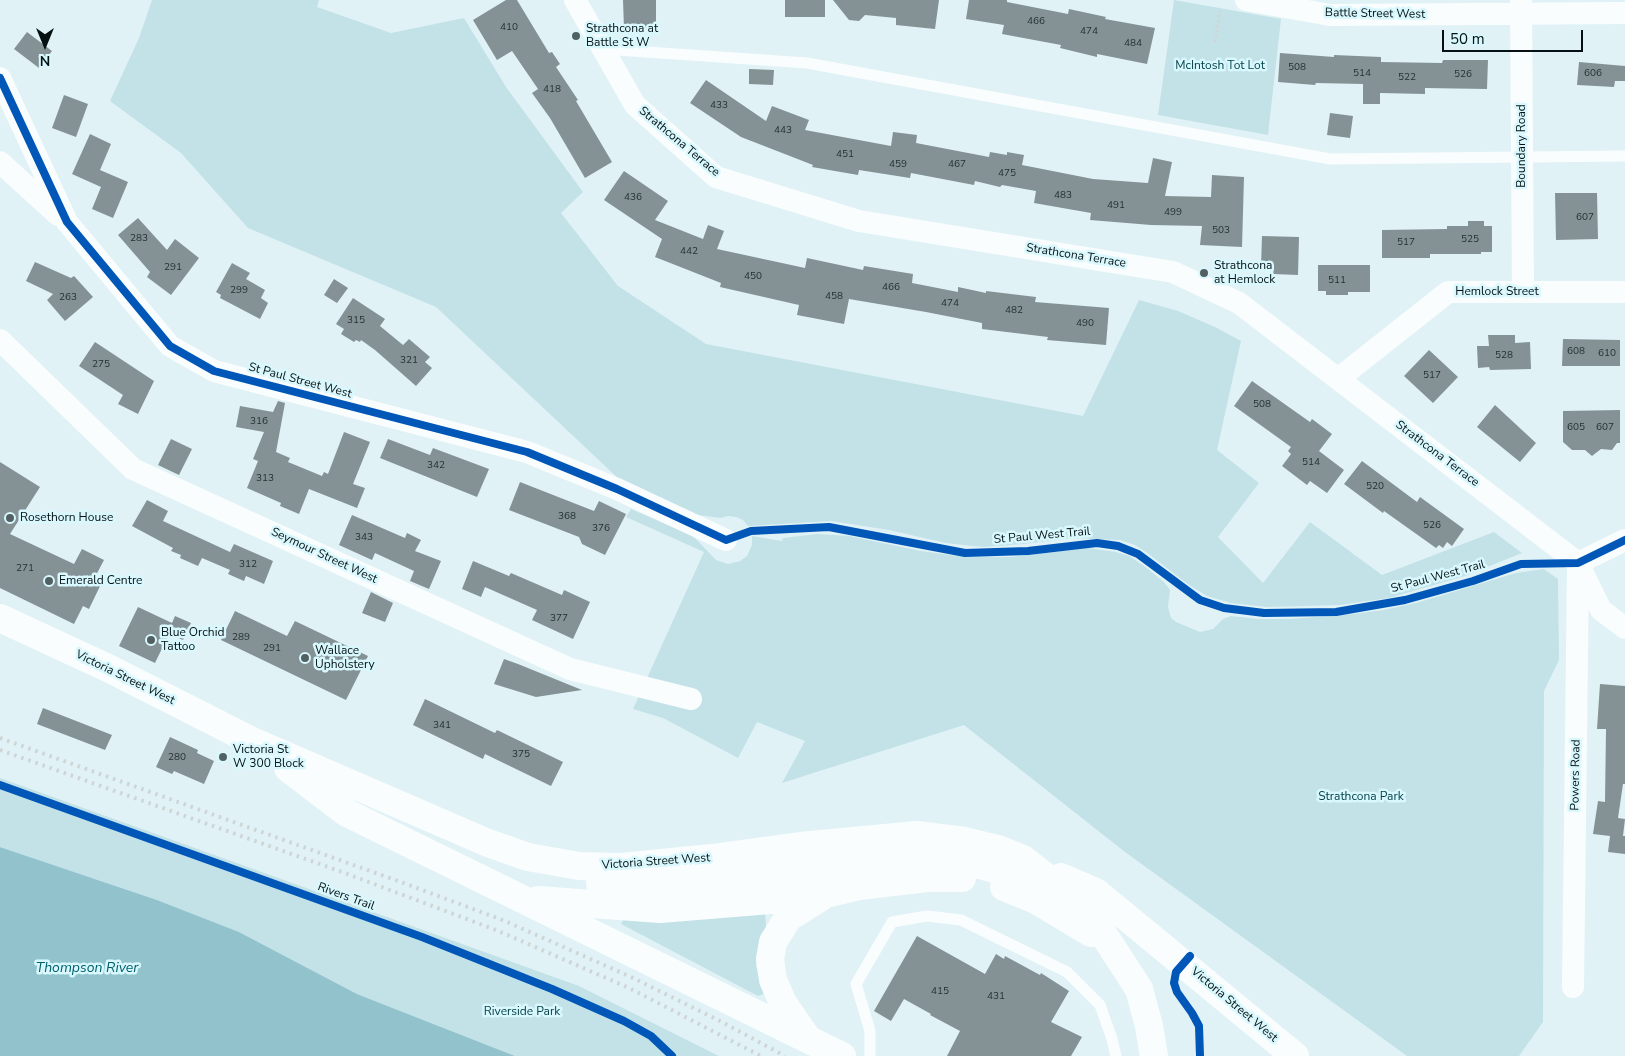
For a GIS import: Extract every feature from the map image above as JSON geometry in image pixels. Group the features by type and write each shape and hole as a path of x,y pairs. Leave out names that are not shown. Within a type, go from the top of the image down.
{"main road":[{"name":"Victoria Street West","path":"0,618 110,669 250,740 488,843 528,857 579,866 621,867 703,859 800,846 917,835 998,849 1096,892 1295,1056"},
{"name":"Victoria Street West","path":"250,740 347,813 842,1056"},
{"path":"278,760 483,861 577,882 634,885 921,859 968,862 1006,872 1042,890 1116,952"},
{"name":"Victoria Street West","path":"1023,859 1087,909 1116,952 1138,989 1149,1026 1154,1056"},
{"path":"521,898 660,909 795,898 859,886 926,878 968,878 1000,885 1036,900 1092,933"},
{"path":"808,1039 783,1003 773,980 770,959 773,942 788,918 829,893"}],"street":[{"name":"Strathcona Terrace","path":"575,0 635,105 716,177 859,221 1173,272 1239,303 1578,563"},
{"name":"Battle Street West","path":"1246,0 1330,15 1521,7 1625,13"},
{"name":"Boundary Road","path":"1521,7 1523,292"},
{"name":"St Paul Street West","path":"0,78 67,222 170,346 214,370 527,452 617,489 726,540"},
{"path":"0,162 67,222"},
{"name":"Hemlock Street","path":"1338,379 1448,292 1625,292"},
{"name":"Seymour Street West","path":"0,340 133,469 570,669 691,698"},
{"path":"1625,540 1578,563 1601,610 1625,628"},
{"name":"Powers Road","path":"1573,987 1578,563"}],"lane":[{"path":"603,49 807,63 1330,159 1625,156"},
{"path":"870,1056 870,1030 856,984 892,922 927,916 961,920 1067,972 1100,1006 1116,1056"}],"path":[{"path":"1215,42 1220,11"}],"green space":[{"path":"152,0 319,0 317,7 391,33 464,18 506,87 583,192 561,213 618,286 706,344 1083,416 1139,300 1178,311 1215,327 1241,341 1217,450 1259,483 1218,537 1263,583 1310,522 1382,575 1494,532 1522,553 1465,576 1389,598 1340,605 1267,607 1231,603 1207,596 1189,585 1146,552 1135,545 1120,540 1072,538 983,547 946,543 889,530 831,521 748,526 743,520 736,517 728,516 721,518 682,513 637,496 436,307 248,228 181,153 110,101 139,38"},
{"name":"McIntosh Tot Lot","path":"1174,0 1281,19 1268,135 1158,115"},
{"name":"Strathcona Park","path":"631,509 693,536 716,560 728,564 740,561 747,556 752,545 752,536 782,541 783,538 817,534 849,536 921,551 965,557 1011,557 1088,548 1116,552 1129,556 1164,582 1170,590 1168,607 1171,618 1200,632 1213,629 1223,619 1231,616 1259,619 1291,619 1384,610 1416,603 1516,573 1544,569 1558,579 1559,660 1544,691 1543,1022 1519,1056 1407,1056 1125,852 964,725 782,783 805,741 757,722 738,758 663,718 633,709 704,552 626,517"},
{"name":"Riverside Park","path":"0,778 579,986 719,1056 515,1056 357,994 239,932 157,900 0,847"},
{"path":"765,908 766,927 756,965 764,994 758,996 621,924 624,918"}],"water":[{"name":"Thompson River","path":"0,847 157,900 239,932 357,994 515,1056 0,1056"}],"building":[{"path":"506,0 517,0 549,53 552,52 560,64 556,67 578,100 576,101 612,162 585,178 550,118 532,93 538,89 512,51 497,60 473,20"},
{"path":"623,0 656,0 656,28 624,29"},
{"path":"785,0 825,0 825,17 785,17"},
{"path":"833,0 939,0 935,29 896,25 896,18 865,15 859,21 849,20"},
{"path":"969,0 1007,0 1007,2 1068,14 1069,9 1106,17 1105,19 1155,28 1147,64 1097,54 1097,57 1060,48 1061,45 1002,34 1004,25 966,19"},
{"path":"27,32 52,51 39,68 14,49"},
{"path":"1280,53 1334,57 1334,55 1381,57 1381,62 1442,63 1443,60 1488,60 1487,89 1425,88 1425,94 1380,93 1380,104 1363,104 1363,84 1316,83 1315,85 1278,82"},
{"path":"1579,62 1625,66 1625,81 1615,81 1614,87 1577,85"},
{"path":"749,69 774,70 773,85 749,84"},
{"path":"706,80 766,121 772,106 809,120 805,130 891,146 893,132 917,135 916,143 989,157 990,152 1007,155 1007,152 1024,155 1022,165 1093,179 1148,183 1153,158 1172,162 1165,196 1211,197 1212,175 1244,177 1242,247 1200,245 1202,226 1151,225 1090,220 1091,213 1034,203 1036,191 1002,185 1000,187 975,181 974,185 911,173 910,178 859,170 858,175 812,167 813,165 741,137 690,103"},
{"path":"64,95 88,104 76,137 52,128"},
{"path":"1330,113 1353,116 1350,138 1327,135"},
{"path":"90,134 111,144 100,170 128,182 113,218 92,209 101,187 72,174"},
{"path":"624,171 668,201 655,220 703,239 708,225 724,231 717,249 805,268 807,258 863,270 864,266 913,274 912,283 958,292 958,287 986,293 986,291 1036,297 1035,302 1109,308 1106,345 1047,340 1048,337 982,329 982,323 849,299 844,324 797,315 799,305 720,287 721,283 655,257 662,239 604,200"},
{"path":"1555,193 1597,193 1598,239 1556,240"},
{"path":"138,218 167,250 175,239 199,258 171,295 147,277 150,272 118,235"},
{"path":"1468,221 1484,221 1484,226 1492,226 1492,252 1481,252 1481,254 1430,254 1430,258 1382,258 1382,230 1447,229 1447,226 1468,226"},
{"path":"1262,236 1299,237 1298,275 1273,274 1274,267 1261,266"},
{"path":"35,262 71,278 74,276 93,297 65,321 47,300 53,294 26,281"},
{"path":"232,263 250,273 246,279 265,290 261,298 268,303 260,319 220,298 221,295 216,292"},
{"path":"1318,265 1370,265 1370,292 1326,295 1326,291 1318,291"},
{"path":"334,279 348,288 337,303 324,295"},
{"path":"353,298 385,319 380,326 403,345 409,339 430,357 425,362 432,368 416,386 361,340 360,342 356,340 354,342 341,334 344,329 336,324"},
{"path":"1488,335 1515,335 1515,343 1530,342 1531,369 1490,370 1489,367 1478,368 1477,346 1489,346"},
{"path":"1563,339 1620,340 1620,366 1562,366"},
{"path":"95,342 154,381 138,414 118,404 123,395 79,366"},
{"path":"1429,350 1458,377 1433,403 1404,376"},
{"path":"1252,381 1310,422 1312,419 1332,434 1319,451 1344,470 1327,493 1310,481 1307,485 1282,466 1291,454 1288,451 1291,447 1234,406"},
{"path":"278,401 285,403 276,452 290,458 288,462 322,476 324,472 328,474 344,432 370,442 353,484 365,488 357,508 309,489 299,514 280,506 281,503 247,488 258,461 253,459 264,432 236,427 240,406 273,412"},
{"path":"1495,405 1536,443 1520,462 1477,427"},
{"path":"1620,410 1620,443 1617,443 1612,450 1601,449 1592,456 1585,450 1572,450 1563,442 1563,411"},
{"path":"171,439 192,449 179,475 158,465"},
{"path":"388,439 430,455 433,448 489,469 477,497 380,458"},
{"path":"1362,461 1417,502 1420,497 1464,529 1452,546 1447,542 1443,548 1439,545 1436,548 1384,511 1383,513 1344,484"},
{"name":"Emerald Centre","path":"0,462 40,487 10,534 74,564 82,549 104,560 94,579 102,582 89,609 83,606 74,624 0,588"},
{"path":"520,482 594,511 599,501 626,514 605,555 582,544 579,537 509,510"},
{"path":"147,500 168,511 163,521 230,552 234,544 273,561 264,584 246,576 244,581 228,574 230,570 202,558 198,566 180,558 181,555 171,551 173,548 132,526"},
{"path":"352,515 405,538 407,533 421,540 415,551 441,561 429,589 410,581 414,571 375,553 372,560 339,545"},
{"path":"473,561 509,576 511,573 562,595 564,590 590,602 573,639 532,620 537,610 485,587 481,597 462,589"},
{"path":"371,592 393,603 385,622 362,613"},
{"path":"138,607 172,623 175,616 191,623 183,640 169,634 155,663 119,646"},
{"path":"235,611 287,636 295,621 368,656 346,700 221,640"},
{"path":"504,659 582,690 536,697 494,684"},
{"path":"1600,684 1625,686 1625,784 1623,784 1618,818 1625,819 1623,836 1625,836 1625,854 1608,852 1610,836 1593,834 1598,801 1605,802 1606,729 1597,729"},
{"path":"425,699 495,733 497,730 563,762 551,786 485,754 483,759 413,725"},
{"path":"43,708 112,735 105,750 37,724"},
{"path":"170,737 198,750 197,753 214,761 204,784 174,771 172,774 156,767"},
{"path":"917,936 985,974 996,954 1004,959 1005,956 1040,975 1041,973 1069,991 1051,1022 1082,1037 1071,1056 947,1056 960,1031 904,999 891,1021 874,1011"}],"railway":[{"path":"0,738 505,921 631,977 785,1056"},
{"path":"0,750 342,872 496,930 629,988 761,1056"}],"cycle path":[{"name":"St Paul West Trail","path":"0,78 67,222 170,346 214,371 527,452 617,489 726,540 751,531 829,527 965,553 1028,551 1097,543 1118,546 1138,554 1200,600 1224,608 1264,613 1336,612 1405,600 1473,581 1521,564 1578,563 1625,540"},
{"name":"Rivers Trail","path":"0,785 422,937 552,989 624,1021 651,1036 672,1056"},
{"path":"1190,956 1176,972 1174,983 1177,992 1199,1026 1200,1056"}],"place":[{"name":"Strathcona at Battle St W","path":"576,36"},
{"name":"Strathcona at Hemlock","path":"1204,273"},
{"name":"Rosethorn House","path":"10,518"},
{"name":"Emerald Centre","path":"49,581"},
{"name":"Blue Orchid Tattoo","path":"151,640"},
{"name":"Wallace Upholstery","path":"305,658"},
{"name":"Victoria St W 300 Block","path":"223,757"}]}
